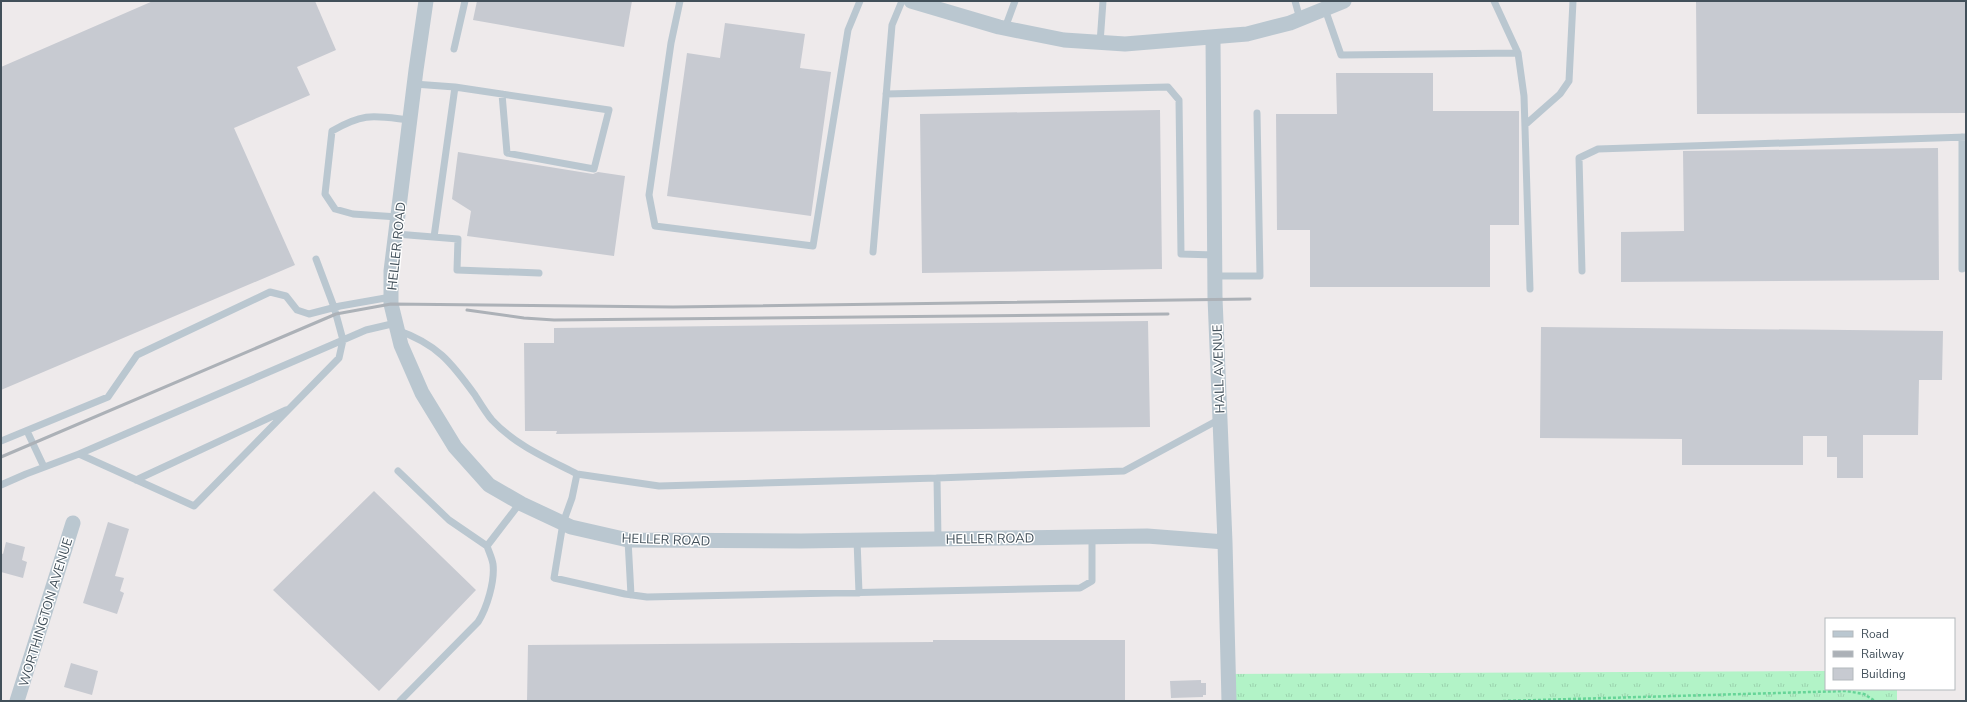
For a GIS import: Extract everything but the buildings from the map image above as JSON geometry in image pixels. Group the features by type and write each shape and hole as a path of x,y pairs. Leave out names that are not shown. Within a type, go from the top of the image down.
{"street":[{"name":"HELLER ROAD","path":"426,1 414,84 391,271 391,304 401,345 422,393 455,447 489,485 520,503 571,527 628,540 857,540 1147,536 1225,542"},
{"path":"916,2 1005,28 1064,40 1125,44 1213,38 1247,34 1300,19 1344,1"},
{"name":"HALL AVENUE","path":"1213,38 1214,256 1225,542 1229,701"},
{"name":"WORTHINGTON AVENUE","path":"17,701 73,523"}],"lane":[{"path":"454,49 465,1"},
{"path":"680,1 672,43 649,195 655,226 813,246 848,30 860,1"},
{"path":"873,252 892,25 902,1"},
{"path":"1005,28 1015,1"},
{"path":"1100,43 1103,1"},
{"path":"1295,1 1300,19"},
{"path":"1494,1 1518,53 1524,96 1530,289"},
{"path":"1525,125 1560,94 1569,81 1573,1"},
{"path":"1325,9 1341,55 1518,53"},
{"path":"414,84 455,87 610,110 594,169 507,153 502,94"},
{"path":"434,237 455,87"},
{"path":"886,94 1168,87 1179,100 1181,254 1214,256"},
{"path":"1215,276 1260,276 1258,113"},
{"path":"398,216 353,214 335,209 325,194 332,131 349,121 368,116 410,120"},
{"path":"1582,271 1579,158 1589,152 1598,150 1964,137 1962,269"},
{"path":"396,234 458,239 457,270 539,273"},
{"path":"79,454 194,506 338,358 343,340 334,307 316,259"},
{"path":"1,441 108,397 137,355 270,292 286,296 297,310 309,314 334,307 391,297"},
{"path":"1,485 79,454 366,330 396,327 436,349 453,364 492,420 520,443 577,474 659,486 1124,471 1220,419"},
{"path":"136,480 290,408"},
{"path":"27,431 44,467"},
{"path":"398,471 449,520 487,546 493,565 488,602 478,622 400,701"},
{"path":"577,474 572,498 563,523 554,578 631,595 647,597 1080,588 1092,581 1092,537"},
{"path":"937,478 938,539"},
{"path":"487,546 520,503"},
{"path":"628,540 631,595"},
{"path":"857,540 859,593"}],"path":[{"path":"1502,701 1846,691 1864,694 1875,701"}],"green space":[{"path":"1825,671 1825,690 1897,690 1897,701 1229,701 1228,674"}],"railway":[{"path":"1,457 336,314 391,304 673,307 1250,299"},
{"path":"467,310 524,318 554,320 1168,314"}]}
